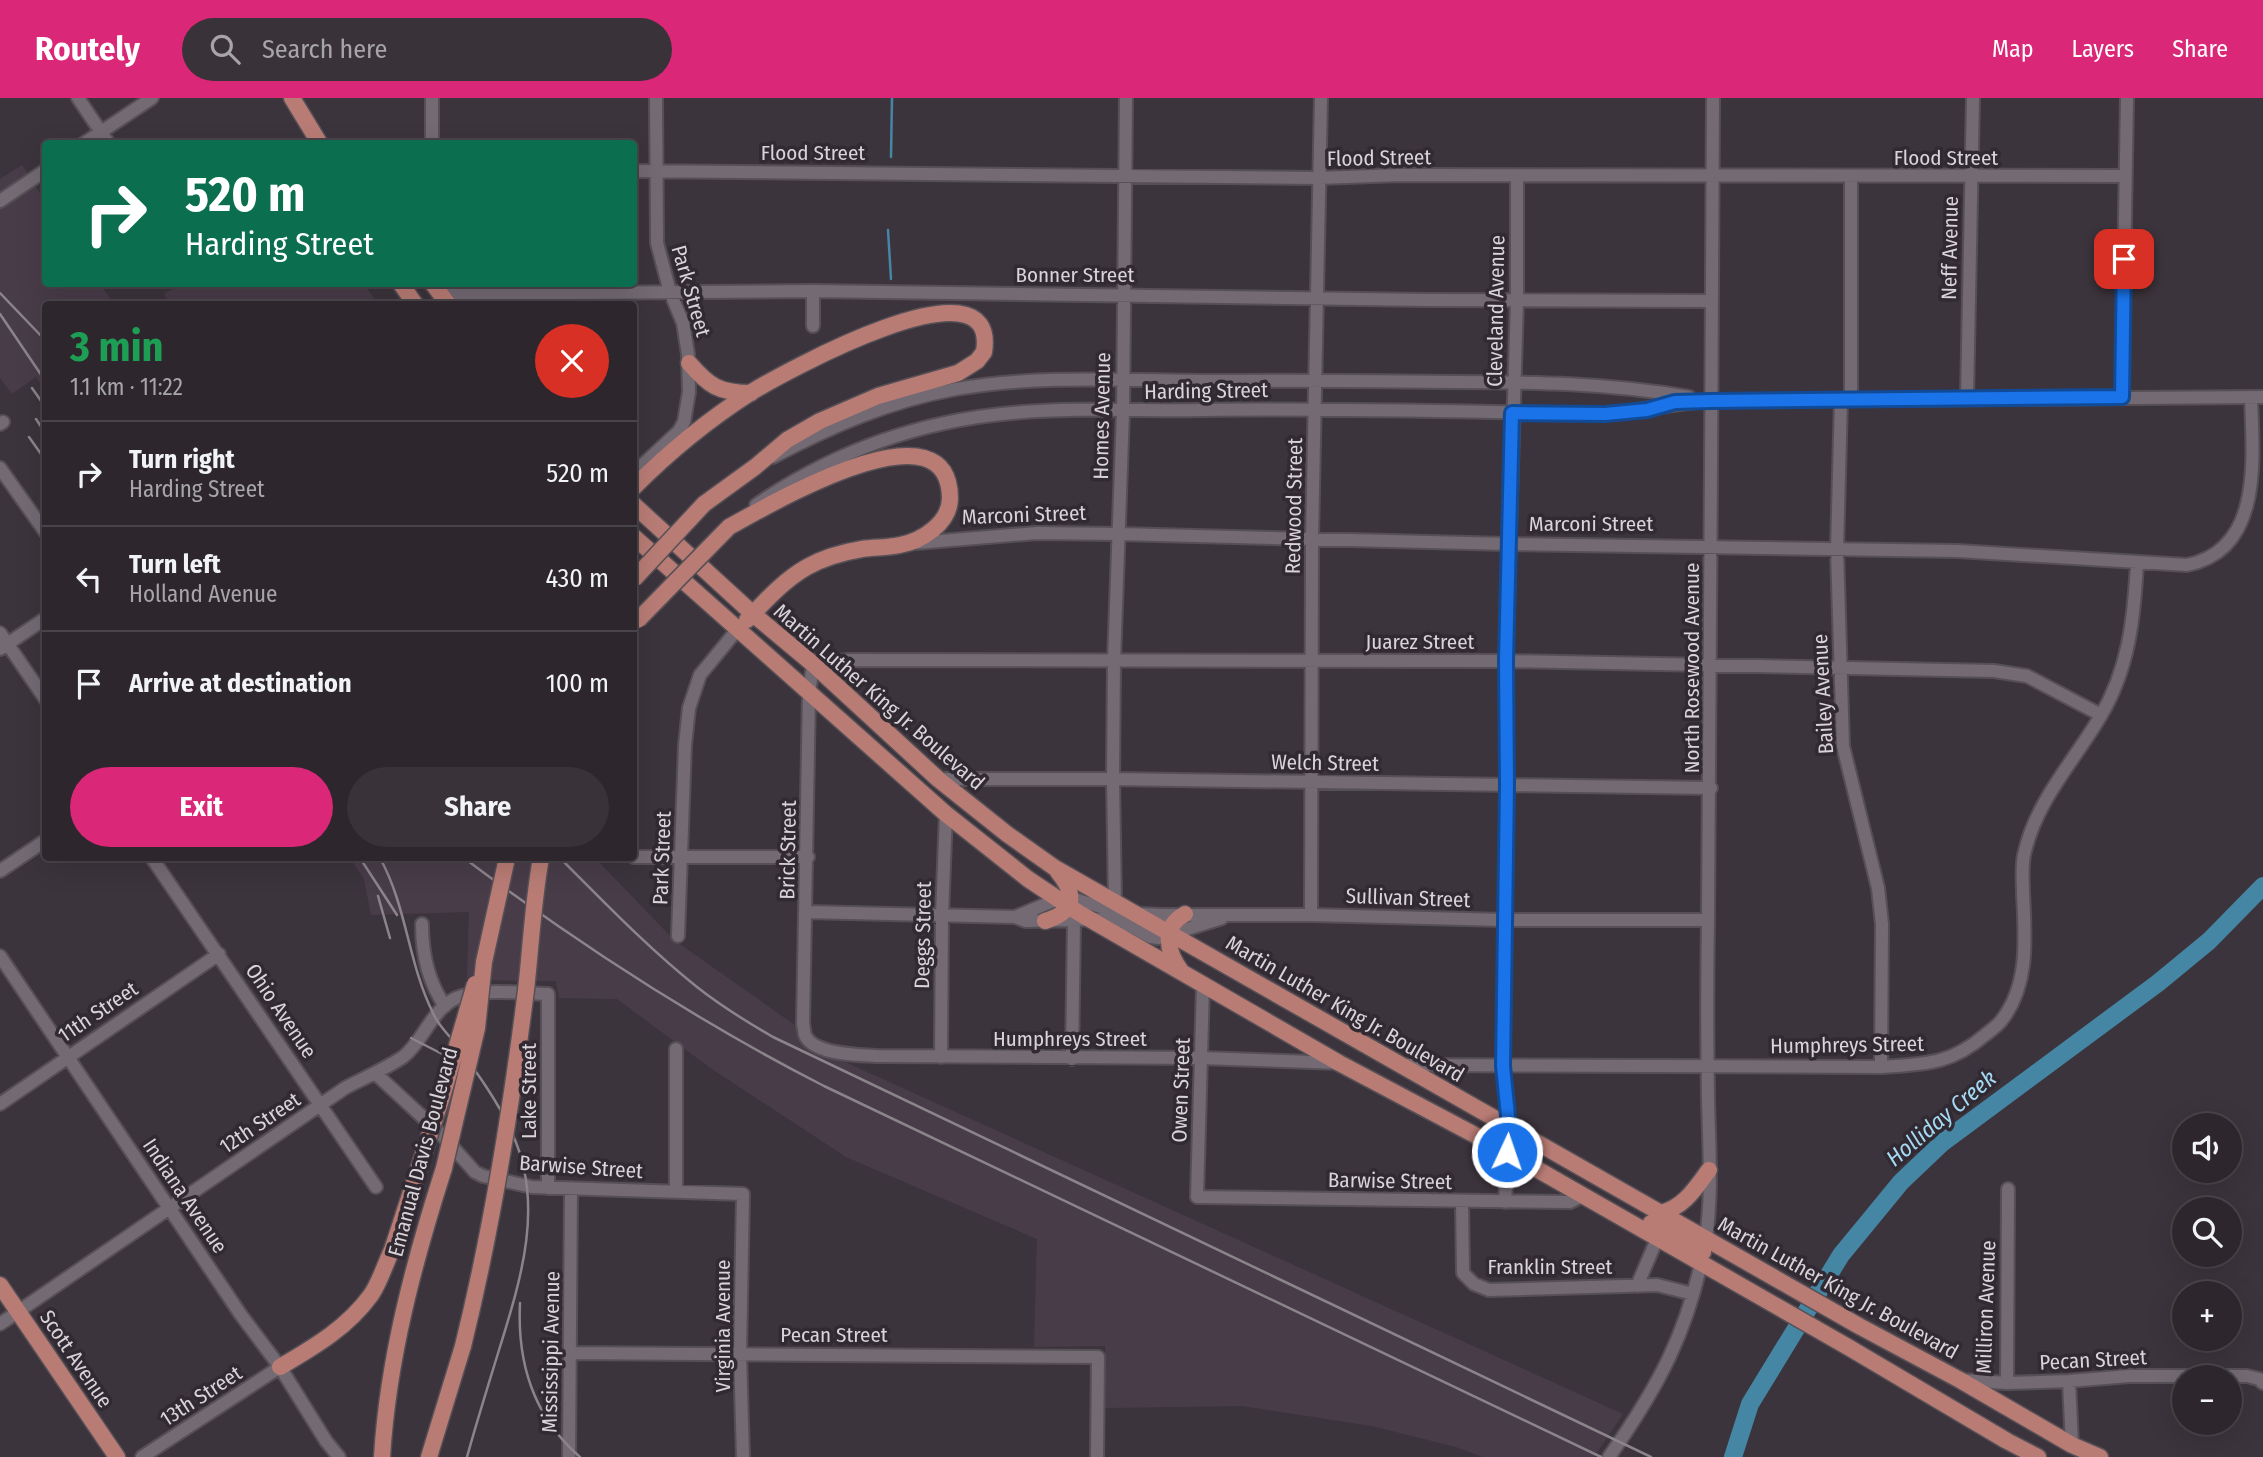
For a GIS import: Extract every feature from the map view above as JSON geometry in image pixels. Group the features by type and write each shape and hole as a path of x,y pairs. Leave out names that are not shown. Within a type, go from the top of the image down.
{"main road":[{"path":"292,98 318,140"},
{"path":"637,484 700,427 751,393 792,369 856,339 922,317 947,312 971,317 984,331 984,352 968,368 878,396 820,421 787,440 704,504 637,576"},
{"path":"689,363 704,381 716,389 751,393"},
{"path":"637,623 729,527 797,490 835,474 884,458 911,454 925,458 937,466 944,475 950,500 942,521 934,530 902,545"},
{"name":"Martin Luther King Jr. Boulevard","path":"637,508 938,779 1055,868 1661,1213 1757,1296 2038,1457"},
{"name":"Martin Luther King Jr. Boulevard","path":"637,540 946,814 1028,879 1090,920 1339,1063 1507,1152 1657,1238 1766,1273 1858,1326 1961,1380 2070,1451 2100,1457"},
{"name":"Marconi Street","path":"737,630 779,587 806,567 830,557 862,549 902,545"},
{"name":"Emanual Davis Boulevard","path":"382,1457 395,1356 412,1275 444,1168 477,1028 484,962 506,861"},
{"path":"429,1457 463,1346 483,1265 526,990 541,861"},
{"path":"1045,921 1058,917 1069,885 1055,868"},
{"path":"1182,973 1167,946 1168,934 1178,918 1185,914"},
{"path":"280,1367 325,1340 348,1321 372,1294 392,1250 442,1097 471,992 484,962"},
{"path":"1661,1213 1675,1210 1690,1196 1709,1170"},
{"path":"1586,1198 1623,1209 1703,1251"},
{"name":"Scott Avenue","path":"0,1285 117,1457"}],"street":[{"path":"78,98 107,140"},
{"path":"89,140 152,98"},
{"path":"432,98 432,140"},
{"name":"Park Street","path":"637,470 679,431 684,422 689,392 689,363 683,323 670,292 657,243 656,98"},
{"name":"Homes Avenue","path":"1115,902 1112,779 1123,411 1126,98"},
{"name":"Redwood Street","path":"1311,915 1312,538 1321,98"},
{"name":"North Rosewood Avenue","path":"1609,1457 1672,1355 1693,1294 1703,1251 1709,1170 1707,1066 1712,666 1710,301 1713,98"},
{"name":"Neff Avenue","path":"1967,398 1973,98"},
{"path":"2122,397 2127,98"},
{"name":"Flood Street","path":"637,170 1319,178 1400,175 2125,176"},
{"path":"0,201 42,173"},
{"name":"Cleveland Avenue","path":"1505,1202 1509,1126 1503,1066 1506,661 1517,301 1517,176"},
{"name":"Bailey Avenue","path":"1852,176 1846,399 1837,550 1840,669 1843,746 1878,888 1882,924 1881,1067"},
{"name":"Bonner Street","path":"440,291 560,299 670,292 813,292 1710,301"},
{"path":"813,292 813,326"},
{"name":"Harding Street","path":"755,467 827,429 878,409 918,398 993,384 1040,381 1513,382 1604,385 1710,401"},
{"name":"Harding Street","path":"729,527 747,511 801,477 858,449 911,431 965,419 1014,413 1315,409 1605,414 1647,410 1675,402 1710,401 2257,397"},
{"name":"Marconi Street","path":"902,545 934,540 1037,533 1119,534 1508,544 1712,545 1958,551 2187,565 2205,561 2224,550 2238,534 2248,513 2254,484 2257,397"},
{"path":"0,468 42,527"},
{"name":"Humphreys Street","path":"1399,1065 1881,1067 1934,1063 1967,1050 2001,1021 2022,981 2025,932 2023,863 2030,833 2046,800 2101,715 2120,675 2134,615 2137,563"},
{"path":"4,647 42,621"},
{"name":"Park Street","path":"678,936 685,745 691,700 700,675 737,630"},
{"path":"0,633 4,647 42,695"},
{"name":"Juarez Street","path":"813,664 848,660 1506,661 2005,673 2036,680 2101,715"},
{"name":"Brick Street","path":"805,1036 803,1024 809,694 813,664"},
{"name":"Welch Street","path":"938,779 1711,788"},
{"name":"Deggs Street","path":"941,1057 946,814"},
{"path":"0,871 42,843"},
{"path":"637,857 808,857"},
{"name":"Ohio Avenue","path":"154,861 376,1186"},
{"name":"Sullivan Street","path":"1016,917 1065,901 1135,914 1504,920 1708,920"},
{"name":"Sullivan Street","path":"807,912 1016,917 1045,921 1111,919 1150,937 1196,928 1233,914"},
{"path":"1072,1059 1074,921"},
{"path":"422,924 422,941 430,978 435,992 445,1006"},
{"name":"11th Street","path":"0,1104 219,954"},
{"name":"Indiana Avenue","path":"0,956 339,1457"},
{"name":"Owen Street","path":"1197,1197 1203,985"},
{"name":"Lake Street","path":"445,1006 459,996 484,993 548,994 548,1188"},
{"name":"12th Street","path":"0,1324 345,1088 403,1057 419,1042 434,1016 445,1006"},
{"name":"Humphreys Street","path":"805,1036 813,1044 845,1054 1072,1059 1202,1058 1339,1063"},
{"path":"676,1049 676,1191"},
{"name":"Barwise Street","path":"375,1073 441,1134 475,1172 483,1176 532,1187 743,1194"},
{"name":"Mississippi Avenue","path":"569,1457 571,1188"},
{"name":"Milliron Avenue","path":"1961,1380 2007,1383 2008,1189"},
{"name":"Virginia Avenue","path":"743,1194 740,1354 743,1457"},
{"name":"Barwise Street","path":"1197,1197 1462,1202 1570,1202 1586,1198"},
{"name":"Franklin Street","path":"1462,1202 1462,1262 1465,1277 1481,1289 1637,1286 1665,1287 1693,1294"},
{"path":"1637,1286 1657,1238"},
{"name":"Pecan Street","path":"570,1353 1098,1357 1097,1457"},
{"name":"13th Street","path":"142,1457 280,1367"},
{"name":"Pecan Street","path":"2007,1383 2120,1376 2254,1377 2263,1383"},
{"path":"2069,1381 2070,1451"}],"shaded area":[{"path":"22,165 42,196 42,287 102,287 112,301 42,301 42,386 36,377 12,394 0,378 0,179"},
{"path":"175,287 366,287 376,301 169,301 164,294"},
{"path":"352,861 598,861 674,940 799,1028 836,1058 1623,1414 1594,1457 1483,1457 1456,1447 1372,1426 1242,1406 1104,1408 1105,1346 1034,1347 1037,1239 846,1157 709,1067 617,999 559,998 556,981 467,980 469,912 371,915 364,879"}],"waterway":[{"path":"891,157 892,98"},
{"path":"888,230 891,279"},
{"name":"Holliday Creek","path":"1733,1457 1750,1404 1841,1255 1901,1182 1942,1143 2158,983 2209,941 2263,886"}],"railway":[{"path":"0,293 42,337"},
{"path":"0,314 42,376"},
{"path":"32,388 42,402"},
{"path":"36,419 42,428"},
{"path":"29,437 42,455"},
{"path":"362,861 397,915"},
{"path":"381,861 396,896 418,975 433,1013 500,1109 522,1160 527,1187 526,1242 521,1269 467,1457"},
{"path":"468,861 594,950 684,1008 824,1086 1601,1457"},
{"path":"563,861 661,957 706,994 773,1037 1651,1457"},
{"path":"378,896 390,938"},
{"path":"411,1038 450,1058 470,1075"},
{"path":"520,1303 522,1347 532,1387 551,1424 580,1457"}],"route":[{"path":"1507,1152 1509,1126 1503,1066 1506,661 1512,413 1605,414 1647,410 1675,402 1710,401 2122,397 2124,259"}]}
